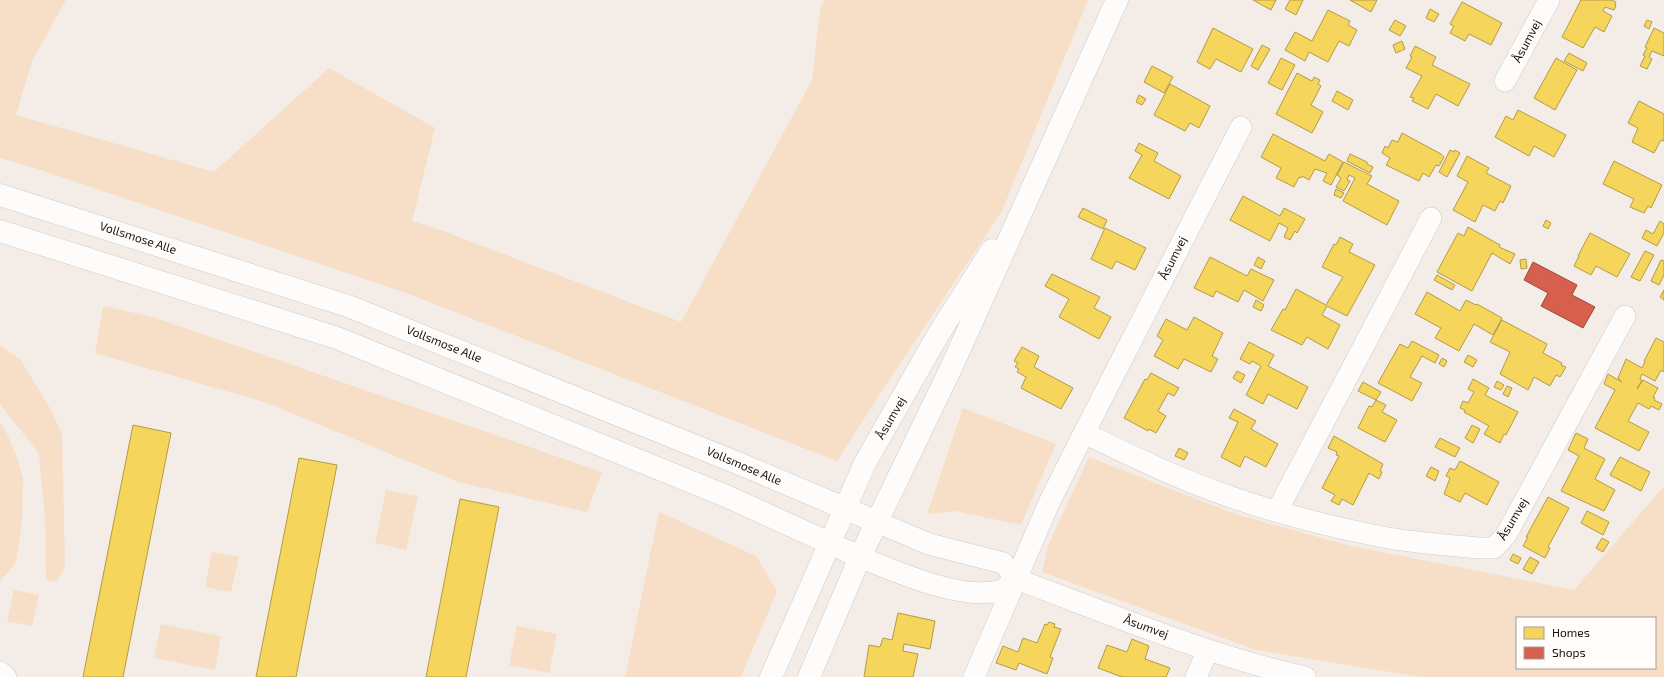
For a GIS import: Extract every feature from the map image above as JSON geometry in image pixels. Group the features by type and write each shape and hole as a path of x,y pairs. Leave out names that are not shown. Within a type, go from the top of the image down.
{"street":[{"name":"Åsumvej","path":"809,677 860,557 952,366 1117,0"},
{"name":"Åsumvej","path":"1505,81 1549,0"},
{"name":"Åsumvej","path":"974,677 1049,503 1240,126"},
{"name":"Åsumvej","path":"771,677 865,463 930,350 1039,174"},
{"name":"Vollsmose Alle","path":"0,195 348,306 740,464 877,522"},
{"path":"1277,512 1431,218"},
{"path":"0,231 337,338 726,496 860,557"},
{"name":"Åsumvej","path":"1084,433 1188,481 1230,497 1277,512 1330,526 1384,537 1479,548 1494,548 1506,535 1625,316"},
{"path":"877,522 929,544 1003,563 1016,579"},
{"name":"Åsumvej","path":"860,557 913,578 945,588 965,591 1000,591 1016,579"},
{"name":"Åsumvej","path":"1016,579 1208,650 1254,665 1305,677"},
{"path":"1196,677 1208,650"},
{"path":"0,672 6,677"}],"shaded area":[{"path":"0,0 66,0 32,61 16,115 214,172 329,68 435,128 412,221 446,232 681,322 812,80 820,11 824,0 1088,0 1002,211 889,380 837,461 406,293 35,168 0,158"},
{"path":"103,306 153,317 602,472 587,512 458,482 267,403 95,353"},
{"path":"0,345 20,359 51,410 62,434 65,567 56,582 46,580 45,517 39,454 0,404"},
{"path":"963,408 1056,444 1021,525 955,511 927,514"},
{"path":"0,423 5,429 17,457 23,478 22,522 16,563 0,581"},
{"path":"1089,457 1235,514 1351,546 1574,590 1664,486 1664,677 1421,677 1256,650 1042,572 1047,548"},
{"path":"386,490 418,496 406,550 375,543"},
{"path":"659,512 756,556 777,591 741,677 625,677"},
{"path":"212,552 239,557 231,592 205,587"},
{"path":"14,590 39,595 32,626 7,621"},
{"path":"161,624 221,636 215,670 154,658"},
{"path":"517,626 557,634 549,673 509,665"}],"building: Homes":[{"path":"1253,0 1276,0 1271,10"},
{"path":"1290,0 1303,0 1296,15 1285,9"},
{"path":"1350,0 1377,0 1371,12"},
{"path":"1581,0 1612,0 1616,2 1614,10 1605,7 1603,11 1612,16 1604,32 1595,27 1583,48 1562,37"},
{"path":"1462,2 1502,23 1491,45 1469,34 1465,41 1450,33 1454,26 1450,24"},
{"path":"1430,9 1439,14 1434,22 1426,18"},
{"path":"1328,10 1350,21 1348,25 1357,30 1349,46 1339,41 1328,62 1309,52 1305,61 1285,50 1295,32 1312,41"},
{"path":"1395,20 1406,26 1400,36 1389,30"},
{"path":"1647,20 1652,22 1649,29 1644,26"},
{"path":"1213,28 1253,49 1241,72 1216,59 1210,69 1197,62"},
{"path":"1654,28 1664,33 1664,56 1652,51 1649,57 1652,59 1647,69 1640,66 1645,56 1643,55 1647,48 1645,47"},
{"path":"1402,41 1405,49 1396,53 1393,45"},
{"path":"1262,45 1270,49 1258,70 1251,66"},
{"path":"1415,46 1436,57 1432,65 1470,84 1458,106 1436,94 1428,109 1412,101 1414,98 1410,97 1422,76 1406,68 1412,57 1410,56"},
{"path":"1569,53 1587,63 1583,71 1564,61"},
{"path":"1281,58 1295,65 1282,90 1268,83"},
{"path":"1556,58 1577,70 1555,110 1534,98"},
{"path":"1152,66 1173,77 1164,93 1144,82"},
{"path":"1297,73 1312,81 1314,77 1320,80 1318,84 1321,86 1311,105 1323,112 1312,133 1276,114"},
{"path":"1170,84 1210,106 1199,128 1190,123 1185,131 1154,115"},
{"path":"1337,91 1353,100 1348,110 1332,101"},
{"path":"1139,95 1146,99 1142,105 1136,102"},
{"path":"1639,101 1664,114 1664,141 1661,140 1654,153 1632,142 1638,128 1628,123"},
{"path":"1518,110 1566,135 1554,157 1534,146 1529,156 1495,137 1506,116 1513,120"},
{"path":"1402,133 1444,157 1439,166 1436,165 1429,177 1423,173 1419,181 1386,165 1390,158 1382,153 1385,146 1388,148 1392,140 1398,142"},
{"path":"1273,134 1325,161 1329,154 1343,162 1331,185 1323,181 1327,173 1315,169 1309,180 1302,176 1301,178 1299,177 1294,187 1276,178 1281,168 1261,157"},
{"path":"1139,143 1158,153 1154,161 1181,176 1169,199 1129,178 1142,155 1135,151"},
{"path":"1450,150 1454,152 1455,150 1460,153 1447,177 1439,172"},
{"path":"1350,154 1367,162 1367,164 1373,167 1370,173 1347,161"},
{"path":"1467,156 1489,168 1486,173 1511,186 1503,203 1500,201 1495,211 1483,205 1475,222 1453,210 1468,182 1457,176"},
{"path":"1614,161 1662,185 1651,208 1648,206 1644,213 1630,207 1634,199 1603,184"},
{"path":"1344,162 1372,176 1367,184 1399,201 1387,225 1343,201 1355,178 1349,175 1347,180 1350,181 1344,191 1336,187 1341,178 1337,175"},
{"path":"1336,189 1344,193 1341,198 1334,195"},
{"path":"1243,196 1280,216 1284,208 1305,219 1297,233 1295,231 1290,240 1284,237 1288,228 1279,223 1270,241 1230,220"},
{"path":"1083,208 1107,220 1103,229 1078,217"},
{"path":"1546,220 1551,223 1548,229 1543,226"},
{"path":"1660,221 1664,224 1664,233 1657,246 1642,238 1646,230 1653,234"},
{"path":"1468,227 1500,245 1499,247 1515,254 1510,264 1492,253 1472,291 1437,272 1458,233 1464,236"},
{"path":"1105,228 1146,248 1135,270 1116,261 1112,269 1091,259"},
{"path":"1590,233 1630,254 1617,277 1596,266 1591,275 1574,266"},
{"path":"1340,237 1353,244 1349,252 1375,265 1347,316 1327,306 1322,315 1340,325 1328,349 1307,337 1302,345 1271,330 1283,309 1285,310 1296,289 1326,305 1343,277 1322,267 1334,244 1336,245"},
{"path":"1645,251 1654,255 1640,281 1631,277"},
{"path":"1210,257 1247,276 1251,269 1274,280 1263,301 1244,290 1238,302 1216,291 1213,297 1194,288"},
{"path":"1258,257 1265,261 1261,269 1254,265"},
{"path":"1526,259 1527,268 1521,269 1520,260"},
{"path":"1661,260 1664,261 1664,275 1659,285 1651,281"},
{"path":"1052,274 1100,297 1094,308 1111,317 1099,339 1059,317 1069,299 1045,286"},
{"path":"1437,275 1455,285 1452,290 1434,280"},
{"path":"1664,290 1664,300 1660,297"},
{"path":"1427,292 1460,311 1466,300 1476,305 1477,304 1502,318 1493,335 1474,324 1459,351 1435,338 1441,328 1415,314"},
{"path":"1256,300 1264,305 1261,311 1253,307"},
{"path":"1194,317 1223,333 1212,356 1218,359 1211,372 1184,359 1178,369 1154,356 1163,340 1157,336 1166,319 1187,330"},
{"path":"1502,320 1547,344 1543,353 1562,363 1561,365 1566,367 1560,377 1556,375 1550,386 1534,377 1528,390 1500,374 1510,352 1490,342"},
{"path":"1656,338 1664,342 1664,372 1661,370 1655,381 1642,374 1640,379 1642,380 1637,389 1643,380 1658,388 1653,397 1655,398 1654,400 1662,404 1659,410 1651,406 1649,409 1638,403 1628,421 1649,432 1639,451 1595,428 1615,390 1604,384 1608,374 1622,382 1618,378 1626,359 1642,368"},
{"path":"1412,341 1439,355 1435,363 1422,356 1410,377 1422,383 1412,401 1378,383 1400,344 1408,348"},
{"path":"1249,342 1274,355 1268,366 1308,387 1297,409 1268,394 1263,404 1246,395 1261,366 1252,361 1250,364 1240,359"},
{"path":"1022,347 1039,356 1034,367 1073,388 1061,409 1021,388 1026,377 1017,372 1019,369 1015,367 1018,363 1014,361"},
{"path":"1468,355 1477,360 1473,367 1464,362"},
{"path":"1442,358 1447,361 1444,367 1439,364"},
{"path":"1237,371 1245,375 1241,383 1233,378"},
{"path":"1151,373 1179,388 1174,396 1168,393 1158,411 1166,416 1156,433 1149,429 1148,431 1124,418 1145,379 1147,380"},
{"path":"1473,379 1489,388 1485,395 1518,412 1500,443 1484,434 1489,426 1464,412 1465,410 1460,408 1463,401 1468,403 1474,392 1468,389"},
{"path":"1497,381 1504,385 1501,390 1494,387"},
{"path":"1363,382 1381,392 1376,400 1358,391"},
{"path":"1507,386 1512,388 1508,397 1503,394"},
{"path":"1376,400 1386,405 1382,412 1397,420 1385,442 1358,428 1369,406 1372,407"},
{"path":"1234,409 1256,421 1251,429 1278,444 1266,467 1245,456 1240,467 1221,457 1238,422 1229,418"},
{"path":"133,425 171,433 123,677 83,677"},
{"path":"1472,425 1480,429 1473,443 1465,438"},
{"path":"1576,433 1588,439 1584,448 1605,459 1595,479 1615,490 1604,511 1561,491 1579,456 1568,450"},
{"path":"1334,436 1383,464 1379,479 1369,473 1353,505 1342,499 1339,505 1331,501 1335,495 1322,488 1339,456 1336,455 1337,452 1328,448"},
{"path":"1440,438 1460,448 1455,457 1435,447"},
{"path":"1179,448 1188,453 1184,460 1175,456"},
{"path":"1620,457 1650,472 1641,491 1610,475"},
{"path":"299,458 337,465 296,677 256,677"},
{"path":"1460,461 1499,482 1487,505 1465,493 1460,502 1444,494 1450,478 1446,476 1450,468 1455,470"},
{"path":"1431,467 1439,471 1435,481 1426,476"},
{"path":"1548,497 1569,508 1548,547 1550,548 1545,558 1523,546 1528,537 1526,537"},
{"path":"460,499 499,507 466,677 426,677"},
{"path":"1587,511 1609,522 1603,535 1581,523"},
{"path":"1602,538 1609,542 1603,552 1596,548"},
{"path":"1513,554 1521,558 1518,564 1510,560"},
{"path":"1530,557 1539,562 1532,574 1523,569"},
{"path":"898,613 935,621 930,649 904,644 903,651 918,654 913,677 864,677 869,645 880,647 883,638 892,640"},
{"path":"1049,622 1055,624 1054,627 1061,629 1050,657 1053,658 1047,674 1019,663 1016,670 996,663 1003,646 1018,652 1023,638 1037,643 1045,624 1047,625"},
{"path":"1132,639 1149,646 1145,659 1170,668 1166,677 1122,677 1098,668 1107,645 1127,652"}],"building: Shops":[{"path":"1533,262 1577,285 1572,295 1595,307 1583,328 1541,306 1548,293 1524,280"}]}
